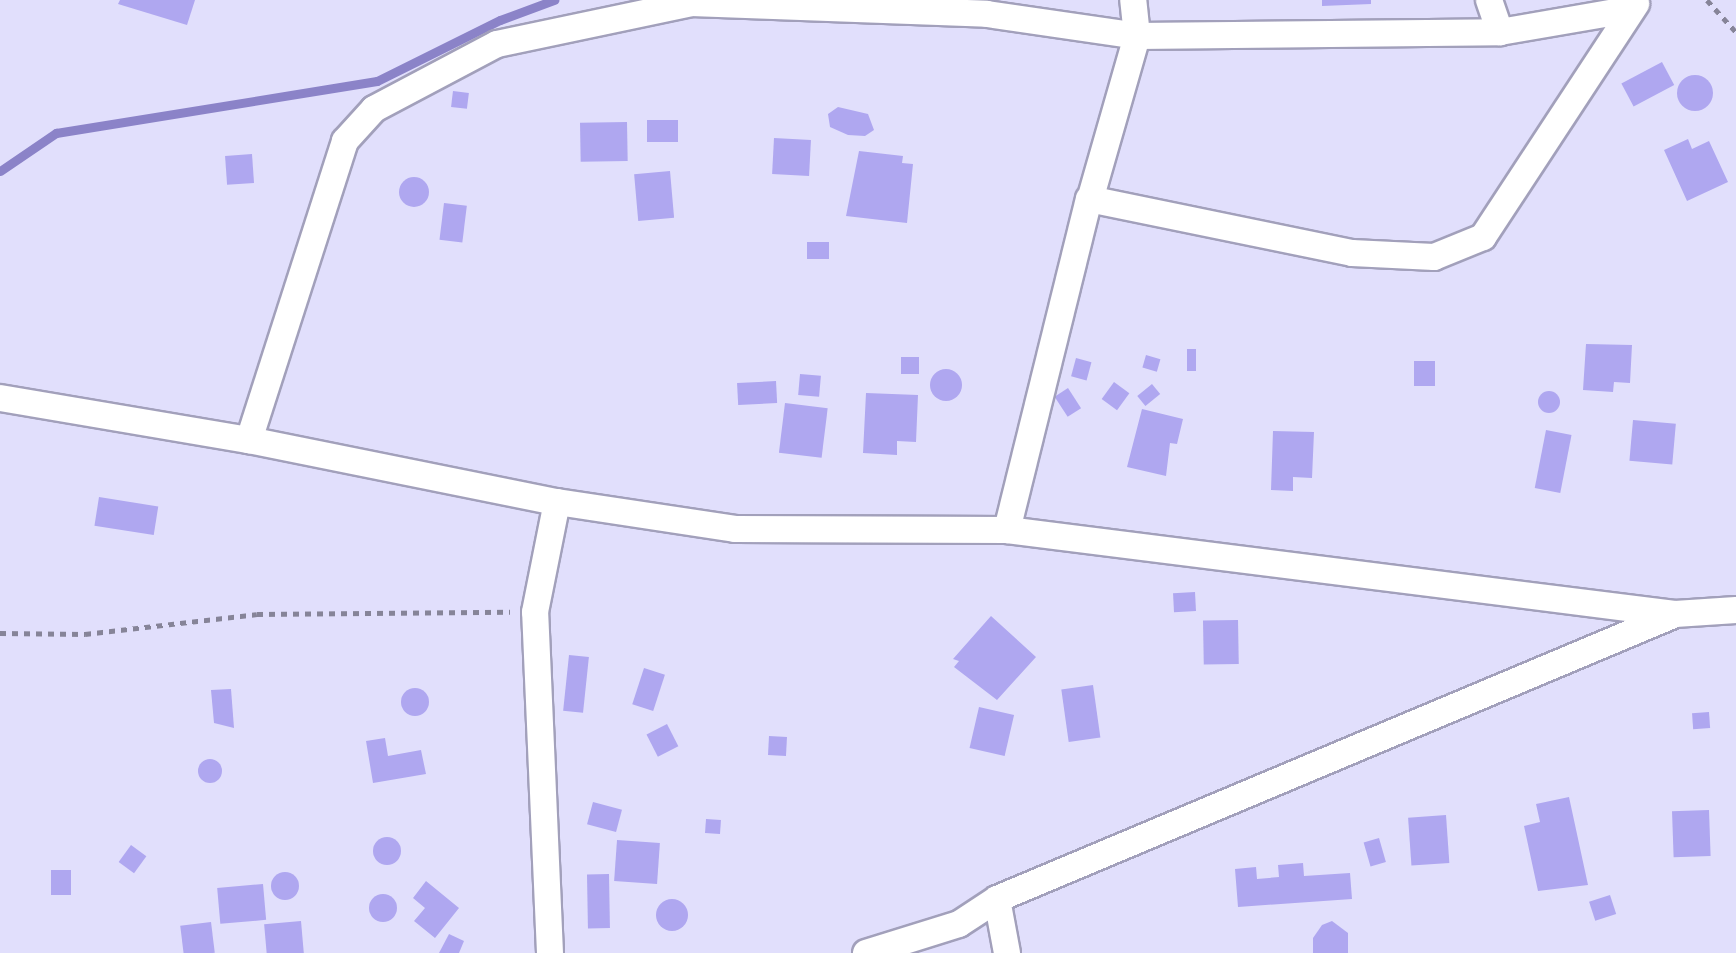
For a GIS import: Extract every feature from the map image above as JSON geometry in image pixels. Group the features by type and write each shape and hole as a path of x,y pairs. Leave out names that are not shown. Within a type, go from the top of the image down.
{"street":[{"path":"1007,530 1072,252 1137,36 1133,0"},
{"path":"1489,0 1500,32"},
{"path":"249,440 345,141 374,109 497,44 691,3 987,14 1137,36 1500,32 1634,5"},
{"path":"1090,200 1352,253 1434,257 1483,237 1634,5"},
{"path":"0,398 249,440 557,502 735,529 1007,530 1675,614 1736,610"},
{"path":"550,953 535,612 557,502"},
{"path":"866,953 959,924 997,899 1675,614"},
{"path":"997,899 1007,953"}],"path":[{"path":"1707,0 1736,32"},
{"path":"0,633 85,634 257,614 535,612"}],"building":[{"path":"120,0 195,0 187,25 118,4"},
{"path":"1322,0 1371,0 1371,4 1322,6"},
{"path":"1662,62 1674,85 1634,107 1621,84"},
{"path":"1695,75 1707,81 1713,93 1707,105 1695,111 1683,105 1677,93 1683,81"},
{"path":"453,91 469,93 467,109 451,107"},
{"path":"838,107 868,114 874,130 865,136 848,135 830,127 828,114"},
{"path":"647,120 678,120 678,142 647,142"},
{"path":"627,122 628,161 581,162 580,123"},
{"path":"774,138 811,140 809,176 772,174"},
{"path":"1688,139 1692,149 1709,141 1728,182 1687,201 1664,150"},
{"path":"859,151 903,156 902,163 913,164 907,223 846,216"},
{"path":"252,154 254,183 227,185 225,156"},
{"path":"670,171 674,218 638,221 634,174"},
{"path":"414,177 420,178 428,186 428,198 420,206 414,207 408,206 400,198 399,192 400,186 408,178"},
{"path":"444,203 467,206 462,243 439,240"},
{"path":"807,242 829,242 829,259 807,259"},
{"path":"1586,344 1632,345 1630,383 1614,382 1613,392 1583,390"},
{"path":"1187,349 1196,349 1196,371 1187,371"},
{"path":"1146,355 1160,359 1157,372 1142,367"},
{"path":"901,357 919,357 919,374 901,374"},
{"path":"1076,358 1091,362 1087,380 1071,376"},
{"path":"1414,361 1435,361 1435,386 1414,386"},
{"path":"946,369 957,374 962,385 957,396 946,401 935,396 930,385 935,374"},
{"path":"800,374 821,376 819,397 798,395"},
{"path":"776,381 777,403 738,405 737,383"},
{"path":"1114,382 1129,393 1117,410 1102,399"},
{"path":"1152,384 1160,394 1145,406 1137,396"},
{"path":"1068,388 1081,408 1068,417 1055,397"},
{"path":"1545,391 1553,391 1560,402 1553,413 1545,413 1538,406 1538,398"},
{"path":"866,393 918,395 916,442 897,441 897,455 863,453"},
{"path":"785,403 828,408 822,458 779,453"},
{"path":"1142,409 1183,419 1177,444 1170,443 1166,476 1127,467"},
{"path":"1633,420 1676,424 1672,465 1629,461"},
{"path":"1546,430 1572,435 1560,493 1535,488"},
{"path":"1273,431 1314,432 1312,478 1293,477 1293,491 1271,490"},
{"path":"99,497 158,506 154,535 94,526"},
{"path":"1195,592 1196,611 1174,612 1173,593"},
{"path":"991,616 1036,657 997,700 954,667 959,661 953,659"},
{"path":"1238,620 1239,664 1204,665 1203,621"},
{"path":"569,655 589,657 583,713 563,711"},
{"path":"644,668 665,675 653,711 632,704"},
{"path":"1093,685 1100,737 1069,742 1061,689"},
{"path":"415,688 425,692 429,702 425,712 415,716 405,712 401,702 405,692"},
{"path":"231,689 234,728 214,723 211,690"},
{"path":"979,707 1014,715 1005,756 970,748"},
{"path":"1709,712 1710,728 1693,729 1692,713"},
{"path":"667,724 678,746 658,757 647,734"},
{"path":"769,736 787,737 786,756 768,755"},
{"path":"385,738 388,756 421,750 426,774 373,783 366,741"},
{"path":"210,759 219,762 222,771 219,780 210,783 201,780 198,771 201,762"},
{"path":"1569,797 1588,885 1538,891 1524,826 1540,822 1536,804"},
{"path":"593,802 622,810 616,832 587,824"},
{"path":"1709,810 1711,856 1674,857 1672,811"},
{"path":"1446,815 1449,863 1411,866 1408,818"},
{"path":"706,819 721,820 720,834 705,833"},
{"path":"387,837 397,841 401,851 397,861 387,865 377,861 373,851 377,841"},
{"path":"1379,838 1386,862 1371,866 1364,842"},
{"path":"617,840 660,843 657,884 614,881"},
{"path":"131,845 146,856 134,873 119,862"},
{"path":"1303,863 1304,876 1350,873 1352,899 1238,907 1235,869 1256,867 1257,879 1279,877 1278,865"},
{"path":"51,870 71,870 71,895 51,895"},
{"path":"285,872 295,876 299,886 295,896 285,900 275,896 271,886 275,876"},
{"path":"587,874 609,874 610,928 588,928"},
{"path":"426,881 459,908 435,938 414,921 425,908 413,898"},
{"path":"263,884 266,920 220,924 217,888"},
{"path":"383,894 393,898 397,908 393,918 383,922 373,918 369,908 373,898"},
{"path":"1610,895 1616,914 1595,921 1589,902"},
{"path":"672,899 683,904 688,915 683,926 672,931 661,926 656,915 661,904"},
{"path":"301,921 304,953 267,953 264,924"},
{"path":"1332,921 1348,933 1348,953 1313,953 1313,938 1322,925"},
{"path":"211,922 215,953 184,953 180,926"},
{"path":"449,934 464,941 459,953 439,953"}],"waterway":[{"path":"0,171 56,133 377,81 500,20 554,0"}]}
